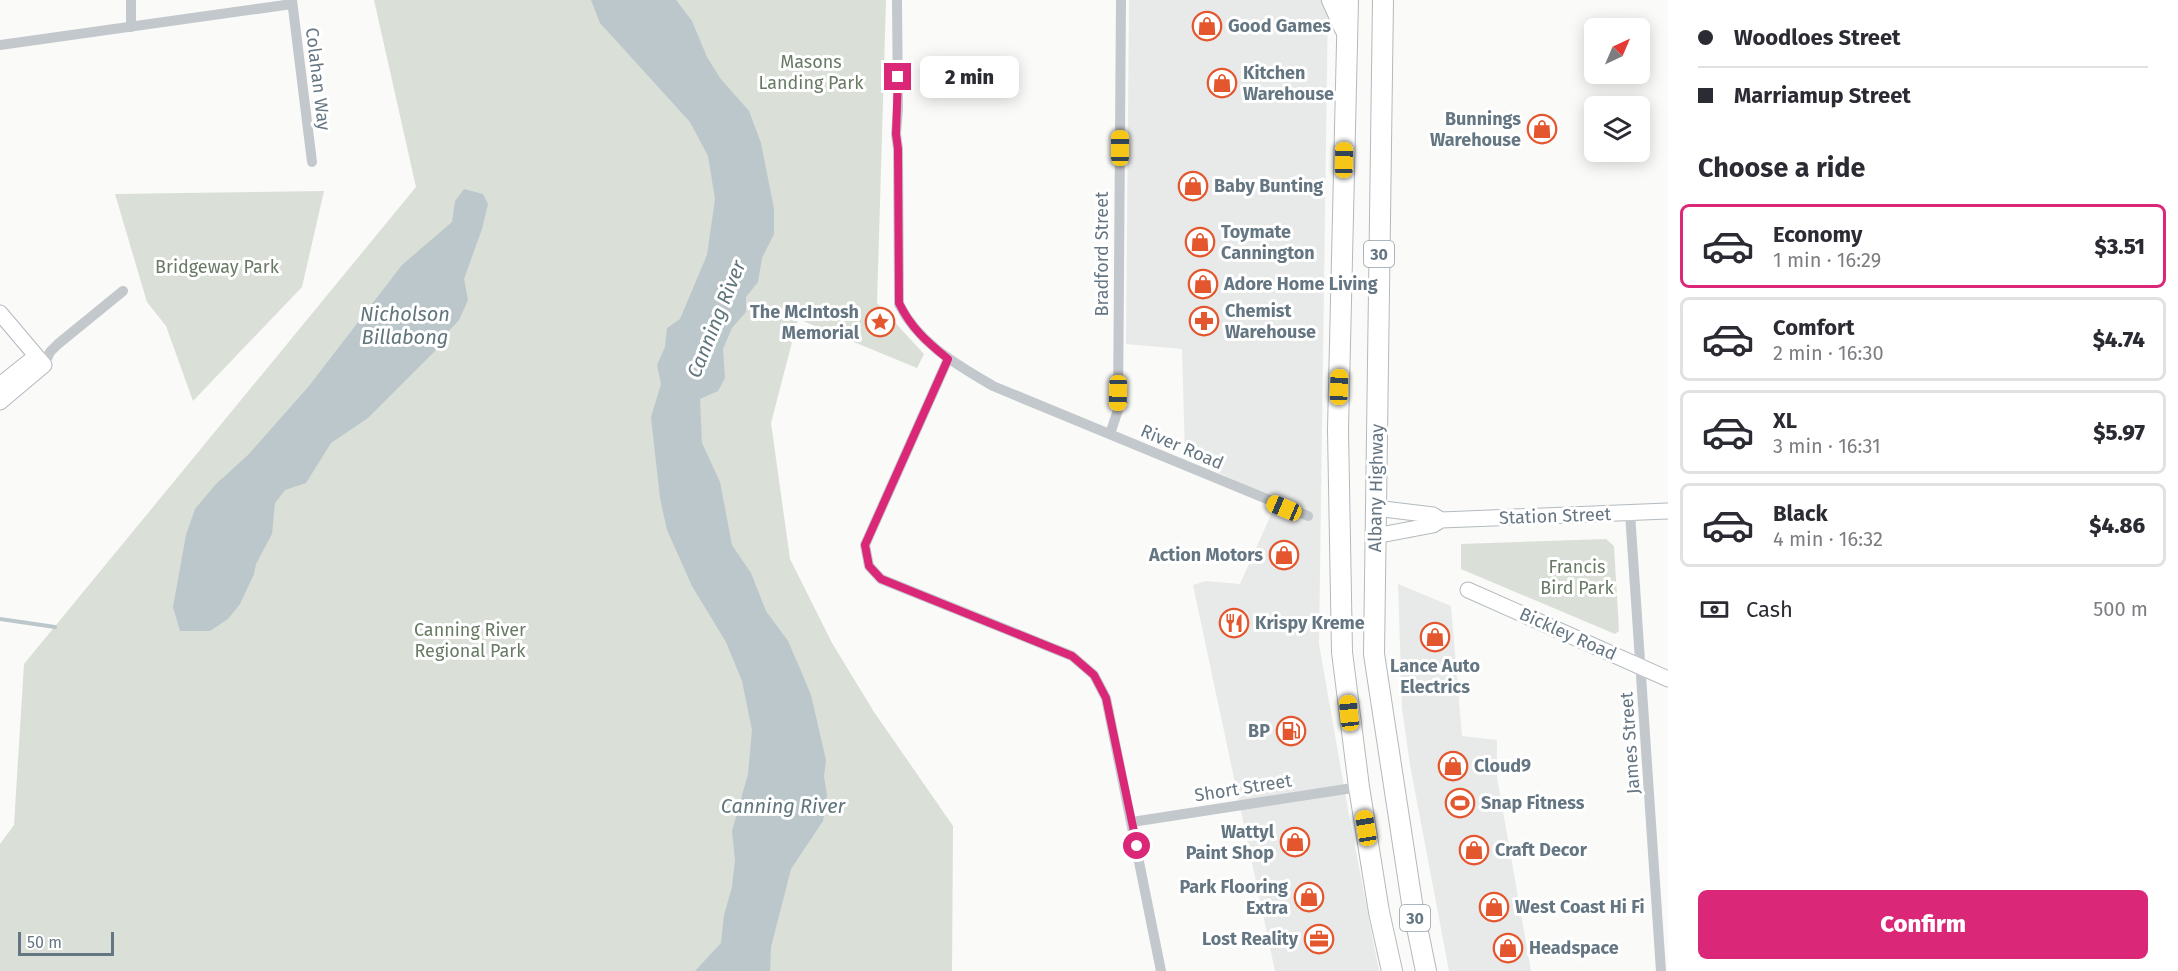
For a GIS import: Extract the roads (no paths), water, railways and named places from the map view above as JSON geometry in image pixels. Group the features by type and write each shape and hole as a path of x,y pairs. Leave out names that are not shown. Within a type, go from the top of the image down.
{"highway":[{"path":"1332,0 1347,34"},
{"name":"Albany Highway","path":"1348,0 1338,430 1342,652 1359,787 1379,912 1392,971"},
{"name":"Albany Highway","path":"1383,0 1374,654 1412,903 1426,971"},
{"path":"1382,26 1397,0"}],"street":[{"path":"131,0 131,27"},
{"name":"River Road","path":"897,0 898,109 896,134 899,303 919,335 948,359 993,386 1308,516"},
{"name":"Bradford Street","path":"1110,434 1118,410 1120,0"},
{"path":"0,45 292,2"},
{"name":"Colahan Way","path":"292,2 312,162"},
{"path":"0,402 43,358 123,291"},
{"path":"0,313 43,358"},
{"path":"0,385 43,358"},
{"path":"948,359 865,545 869,566 881,579 1072,656 1094,675 1106,698 1161,971"},
{"name":"Station Street","path":"1375,508 1433,515 1441,520"},
{"name":"Station Street","path":"1375,536 1433,525 1441,520 1668,511"},
{"name":"James Street","path":"1630,513 1661,971"},
{"name":"Bickley Road","path":"1468,590 1668,679"},
{"name":"Short Street","path":"1132,822 1359,787"}],"water":[{"name":"Canning River","path":"591,0 676,0 692,21 707,57 720,78 749,111 761,143 774,209 774,234 762,258 758,282 746,297 746,312 732,328 723,349 725,378 718,391 700,399 702,443 720,482 732,545 751,573 766,611 788,641 811,695 826,760 824,776 827,796 823,821 791,869 771,947 770,971 695,971 721,943 735,860 732,831 748,774 752,730 742,681 726,642 692,586 667,530 660,498 651,417 661,384 657,365 665,347 667,328 680,319 707,255 715,199 708,156 690,122 600,23"},
{"name":"Nicholson Billabong","path":"464,189 483,194 488,204 482,229 464,279 468,300 459,320 435,351 368,418 331,443 306,483 285,490 275,503 272,534 256,564 254,574 240,604 228,619 210,631 180,631 173,607 186,535 195,509 216,484 248,455 309,386 402,265 452,222 455,201"}],"waterway":[{"path":"0,619 55,627"}],"place":[{"name":"Good Games","path":"1207,26"},
{"name":"Kitchen Warehouse","path":"1222,83"},
{"name":"Bunnings Warehouse","path":"1542,129"},
{"name":"Baby Bunting","path":"1193,186"},
{"name":"Toymate Cannington","path":"1200,242"},
{"name":"Adore Home Living","path":"1203,284"},
{"name":"Chemist Warehouse","path":"1204,321"},
{"name":"The McIntosh Memorial","path":"880,322"},
{"name":"Action Motors","path":"1284,555"},
{"name":"Krispy Kreme","path":"1234,623"},
{"name":"Lance Auto Electrics","path":"1435,637"},
{"name":"BP","path":"1291,731"},
{"name":"Cloud9","path":"1453,766"},
{"name":"Snap Fitness","path":"1460,803"},
{"name":"Wattyl Paint Shop","path":"1295,842"},
{"name":"Craft Decor","path":"1474,850"},
{"name":"Park Flooring Extra","path":"1309,897"},
{"name":"West Coast Hi Fi","path":"1494,907"},
{"name":"Lost Reality","path":"1319,939"},
{"name":"Headspace","path":"1508,948"}],"park label":[{"name":"Masons Landing Park","path":"811,72"},
{"name":"Bridgeway Park","path":"217,267"},
{"name":"Francis Bird Park","path":"1577,577"},
{"name":"Canning River Regional Park","path":"470,640"}]}
